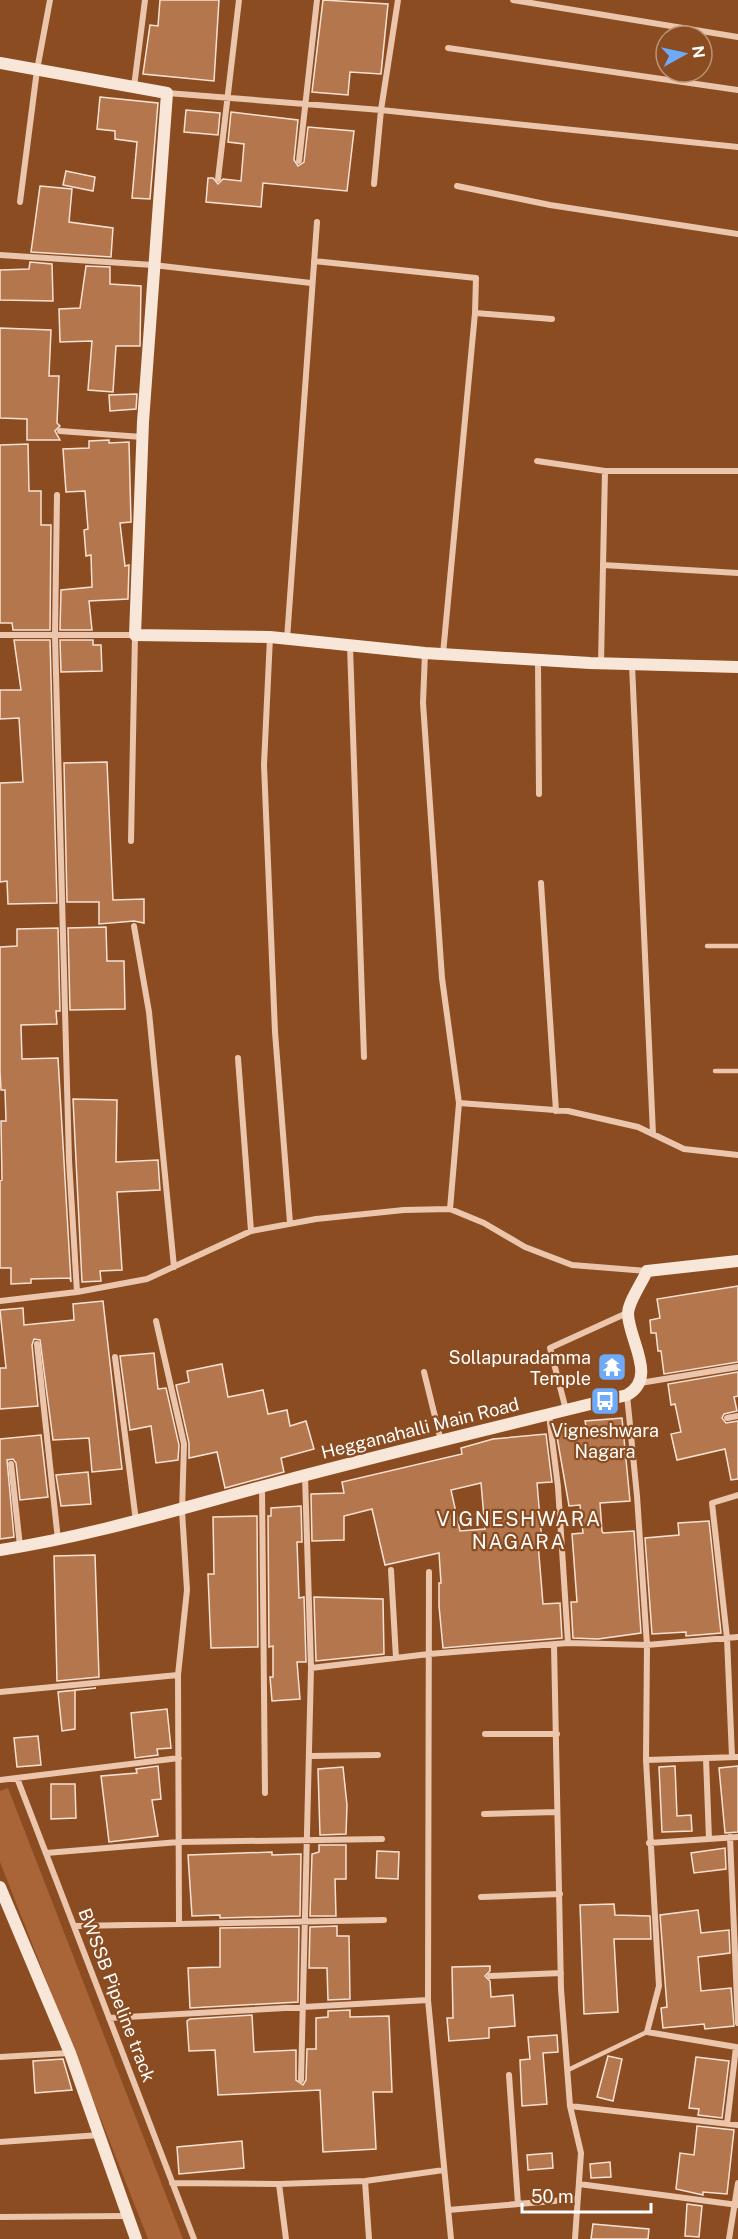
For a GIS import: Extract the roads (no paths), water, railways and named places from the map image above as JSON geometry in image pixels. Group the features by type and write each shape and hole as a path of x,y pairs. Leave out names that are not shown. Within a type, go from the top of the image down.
{"street":[{"path":"20,202 37,70 50,0"},
{"path":"134,87 145,0"},
{"path":"218,179 239,0"},
{"path":"299,161 303,105 317,0"},
{"path":"374,184 381,110 398,0"},
{"path":"513,0 738,37"},
{"path":"448,48 738,90"},
{"path":"0,63 167,93 381,110 738,147"},
{"path":"131,841 135,635 143,437 153,265 167,93"},
{"path":"457,186 550,205 738,234"},
{"path":"287,639 317,222"},
{"path":"0,255 153,265 311,283"},
{"path":"314,261 476,278 475,313 443,654"},
{"path":"475,313 552,319"},
{"path":"60,431 143,437"},
{"path":"537,460 605,471 738,471"},
{"path":"601,663 605,471"},
{"path":"57,495 55,636 69,1160 77,1292"},
{"path":"603,565 738,573"},
{"path":"0,635 270,637 425,653 601,663 738,667"},
{"path":"270,637 264,765 275,1032 290,1223"},
{"path":"350,646 364,1057"},
{"path":"425,653 423,703 442,978 459,1103 450,1209"},
{"path":"538,660 538,794"},
{"path":"632,664 653,1134"},
{"path":"541,883 556,1111"},
{"path":"134,926 149,1012 174,1267"},
{"path":"238,1059 251,1231"},
{"path":"459,1103 556,1111 638,1127 684,1149 738,1155"},
{"path":"0,1301 77,1292 147,1279 251,1231 290,1223 393,1211 450,1209 484,1223 525,1247 572,1265 647,1271 738,1261"},
{"path":"647,1271 628,1313 642,1372 640,1383 738,1367"},
{"path":"567,1411 550,1348 628,1313"},
{"path":"156,1321 184,1444 182,1511 187,1590 178,1675 179,1922"},
{"path":"37,1344 58,1541"},
{"path":"115,1358 136,1522"},
{"path":"424,1372 441,1442"},
{"name":"Hegganahalli Main Road","path":"0,1550 58,1541 182,1511 305,1475 567,1411 627,1395 640,1383"},
{"path":"627,1395 637,1496 647,1645 646,1760 659,1986 647,2032 736,2047 727,2124"},
{"path":"549,1415 558,1487 568,1643"},
{"path":"727,1418 738,1416"},
{"path":"11,1464 20,1547"},
{"path":"301,2080 304,1921 309,1839 311,1668 305,1475"},
{"path":"261,1487 265,1793"},
{"path":"646,1760 735,1757 727,1638 712,1503 738,1495"},
{"path":"391,1570 396,1658"},
{"path":"429,1572 428,2000 451,2239"},
{"path":"311,1668 429,1654 568,1643 647,1645 738,1637"},
{"path":"554,1645 561,1973 570,2106 581,2153 575,2239"},
{"path":"0,1692 178,1675"},
{"path":"485,1734 557,1734"},
{"path":"310,1756 378,1755"},
{"path":"0,1780 179,1758"},
{"path":"706,1758 709,1839"},
{"name":"BWSSB Pipeline track","path":"17,1778 76,1926 194,2239"},
{"path":"484,1814 557,1812"},
{"path":"650,1842 738,1837"},
{"path":"730,1838 738,2023"},
{"path":"46,1853 179,1842 382,1839"},
{"path":"1,1890 70,2053 136,2239"},
{"path":"481,1897 560,1894"},
{"path":"76,1926 179,1922 384,1920"},
{"path":"490,1976 561,1973"},
{"path":"109,2018 428,2000"},
{"path":"0,2057 70,2053"},
{"path":"509,2075 518,2204"},
{"path":"570,2106 738,2125"},
{"path":"0,2142 100,2134"},
{"path":"172,2183 279,2184 365,2181 444,2170"},
{"path":"365,2181 369,2239"},
{"path":"729,2239 738,2183"},
{"path":"279,2184 286,2239"},
{"path":"579,2184 736,2205"},
{"path":"448,2210 577,2199"},
{"path":"0,2217 128,2216"}],"lane":[{"path":"707,946 738,946"},
{"path":"715,1071 738,1071"},
{"path":"568,2070 647,2032"}],"place":[{"name":"Sollapuradamma Temple","path":"612,1367"},
{"name":"Vigneshwara Nagara","path":"605,1401"}],"district":[{"name":"VIGNESHWARA NAGARA","path":"519,1530"}]}
